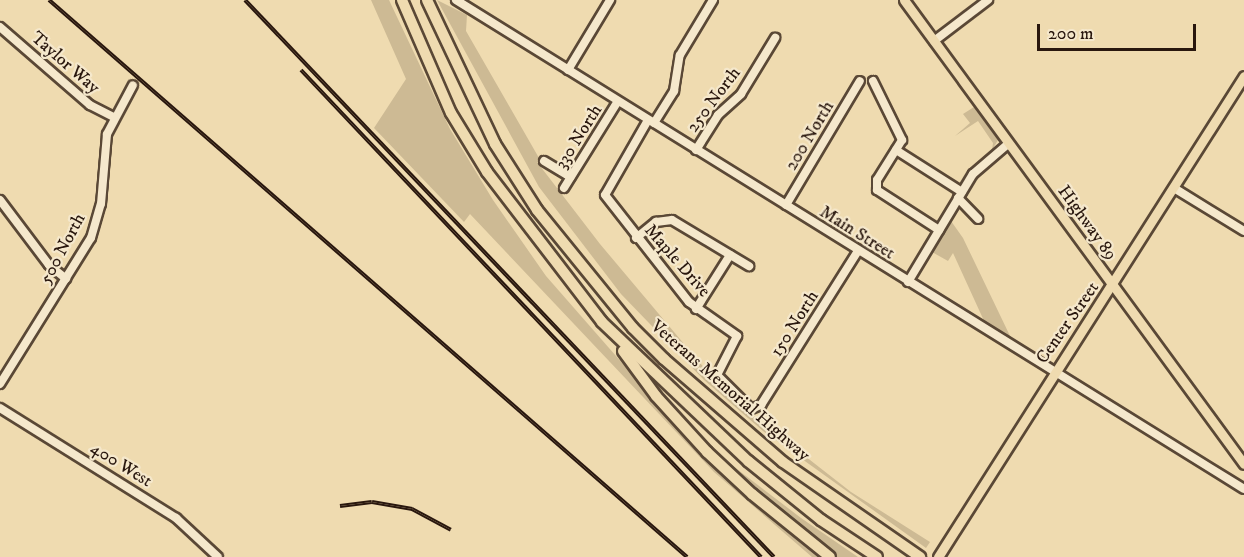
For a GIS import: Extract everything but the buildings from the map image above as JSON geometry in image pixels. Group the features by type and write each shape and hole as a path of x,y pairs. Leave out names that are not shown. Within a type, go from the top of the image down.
{"highway":[{"name":"Veterans Memorial Highway","path":"402,0 451,113 487,172 602,322 748,461 821,520 878,557"},
{"name":"Veterans Memorial Highway","path":"427,0 495,144 537,210 613,305 664,359 783,462 920,557"},
{"path":"602,322 656,396 707,452 752,494 830,557"}],"main road":[{"name":"Highway 89","path":"904,0 1244,464"},
{"name":"Center Street","path":"938,557 1055,372 1113,286 1244,76"}],"street":[{"name":"Main Street","path":"456,0 1244,489"},
{"path":"568,70 610,0"},
{"path":"651,122 675,87 680,55 713,0"},
{"path":"934,41 988,0"},
{"name":"Taylor Way","path":"0,27 90,105 114,117"},
{"name":"250 North","path":"696,150 718,115 742,91 775,38"},
{"name":"200 North","path":"786,206 860,81"},
{"path":"873,81 900,136 896,150 878,180 878,190 939,230"},
{"name":"500 North","path":"0,384 66,279 97,220 104,148 114,117 133,85"},
{"name":"330 North","path":"564,188 618,101"},
{"name":"Maple Drive","path":"651,122 604,193 636,238 696,309 737,337 717,373"},
{"path":"908,282 960,195 982,164 1008,144"},
{"path":"896,150 960,195 978,219"},
{"path":"544,161 571,177"},
{"path":"1174,188 1244,231"},
{"path":"0,200 49,265 66,279"},
{"path":"636,238 667,219 676,221 748,266"},
{"name":"150 North","path":"717,373 731,392 754,410 761,405 858,251"},
{"path":"696,309 730,255"},
{"name":"400 West","path":"0,408 176,518 218,557"}],"shaded area":[{"path":"371,0 389,0 450,129 493,200 546,276 651,396 823,557 812,557 714,472 470,214 464,222 374,128 406,79"},
{"path":"437,0 467,15 466,31 539,158 537,162 600,244 727,395 851,492 930,542 926,548 763,431 704,380 621,294 539,187"},
{"path":"974,107 998,140 992,150 993,143 978,121 955,136 970,123 963,114"},
{"path":"951,221 963,238 1011,338 985,323 953,253 948,261 932,252"},
{"path":"716,453 801,518 858,557 833,557"}],"railway":[{"path":"49,0 687,557"},
{"path":"245,0 774,557"},
{"path":"301,70 761,557"},
{"path":"340,506 372,502 412,509 451,530"}]}
